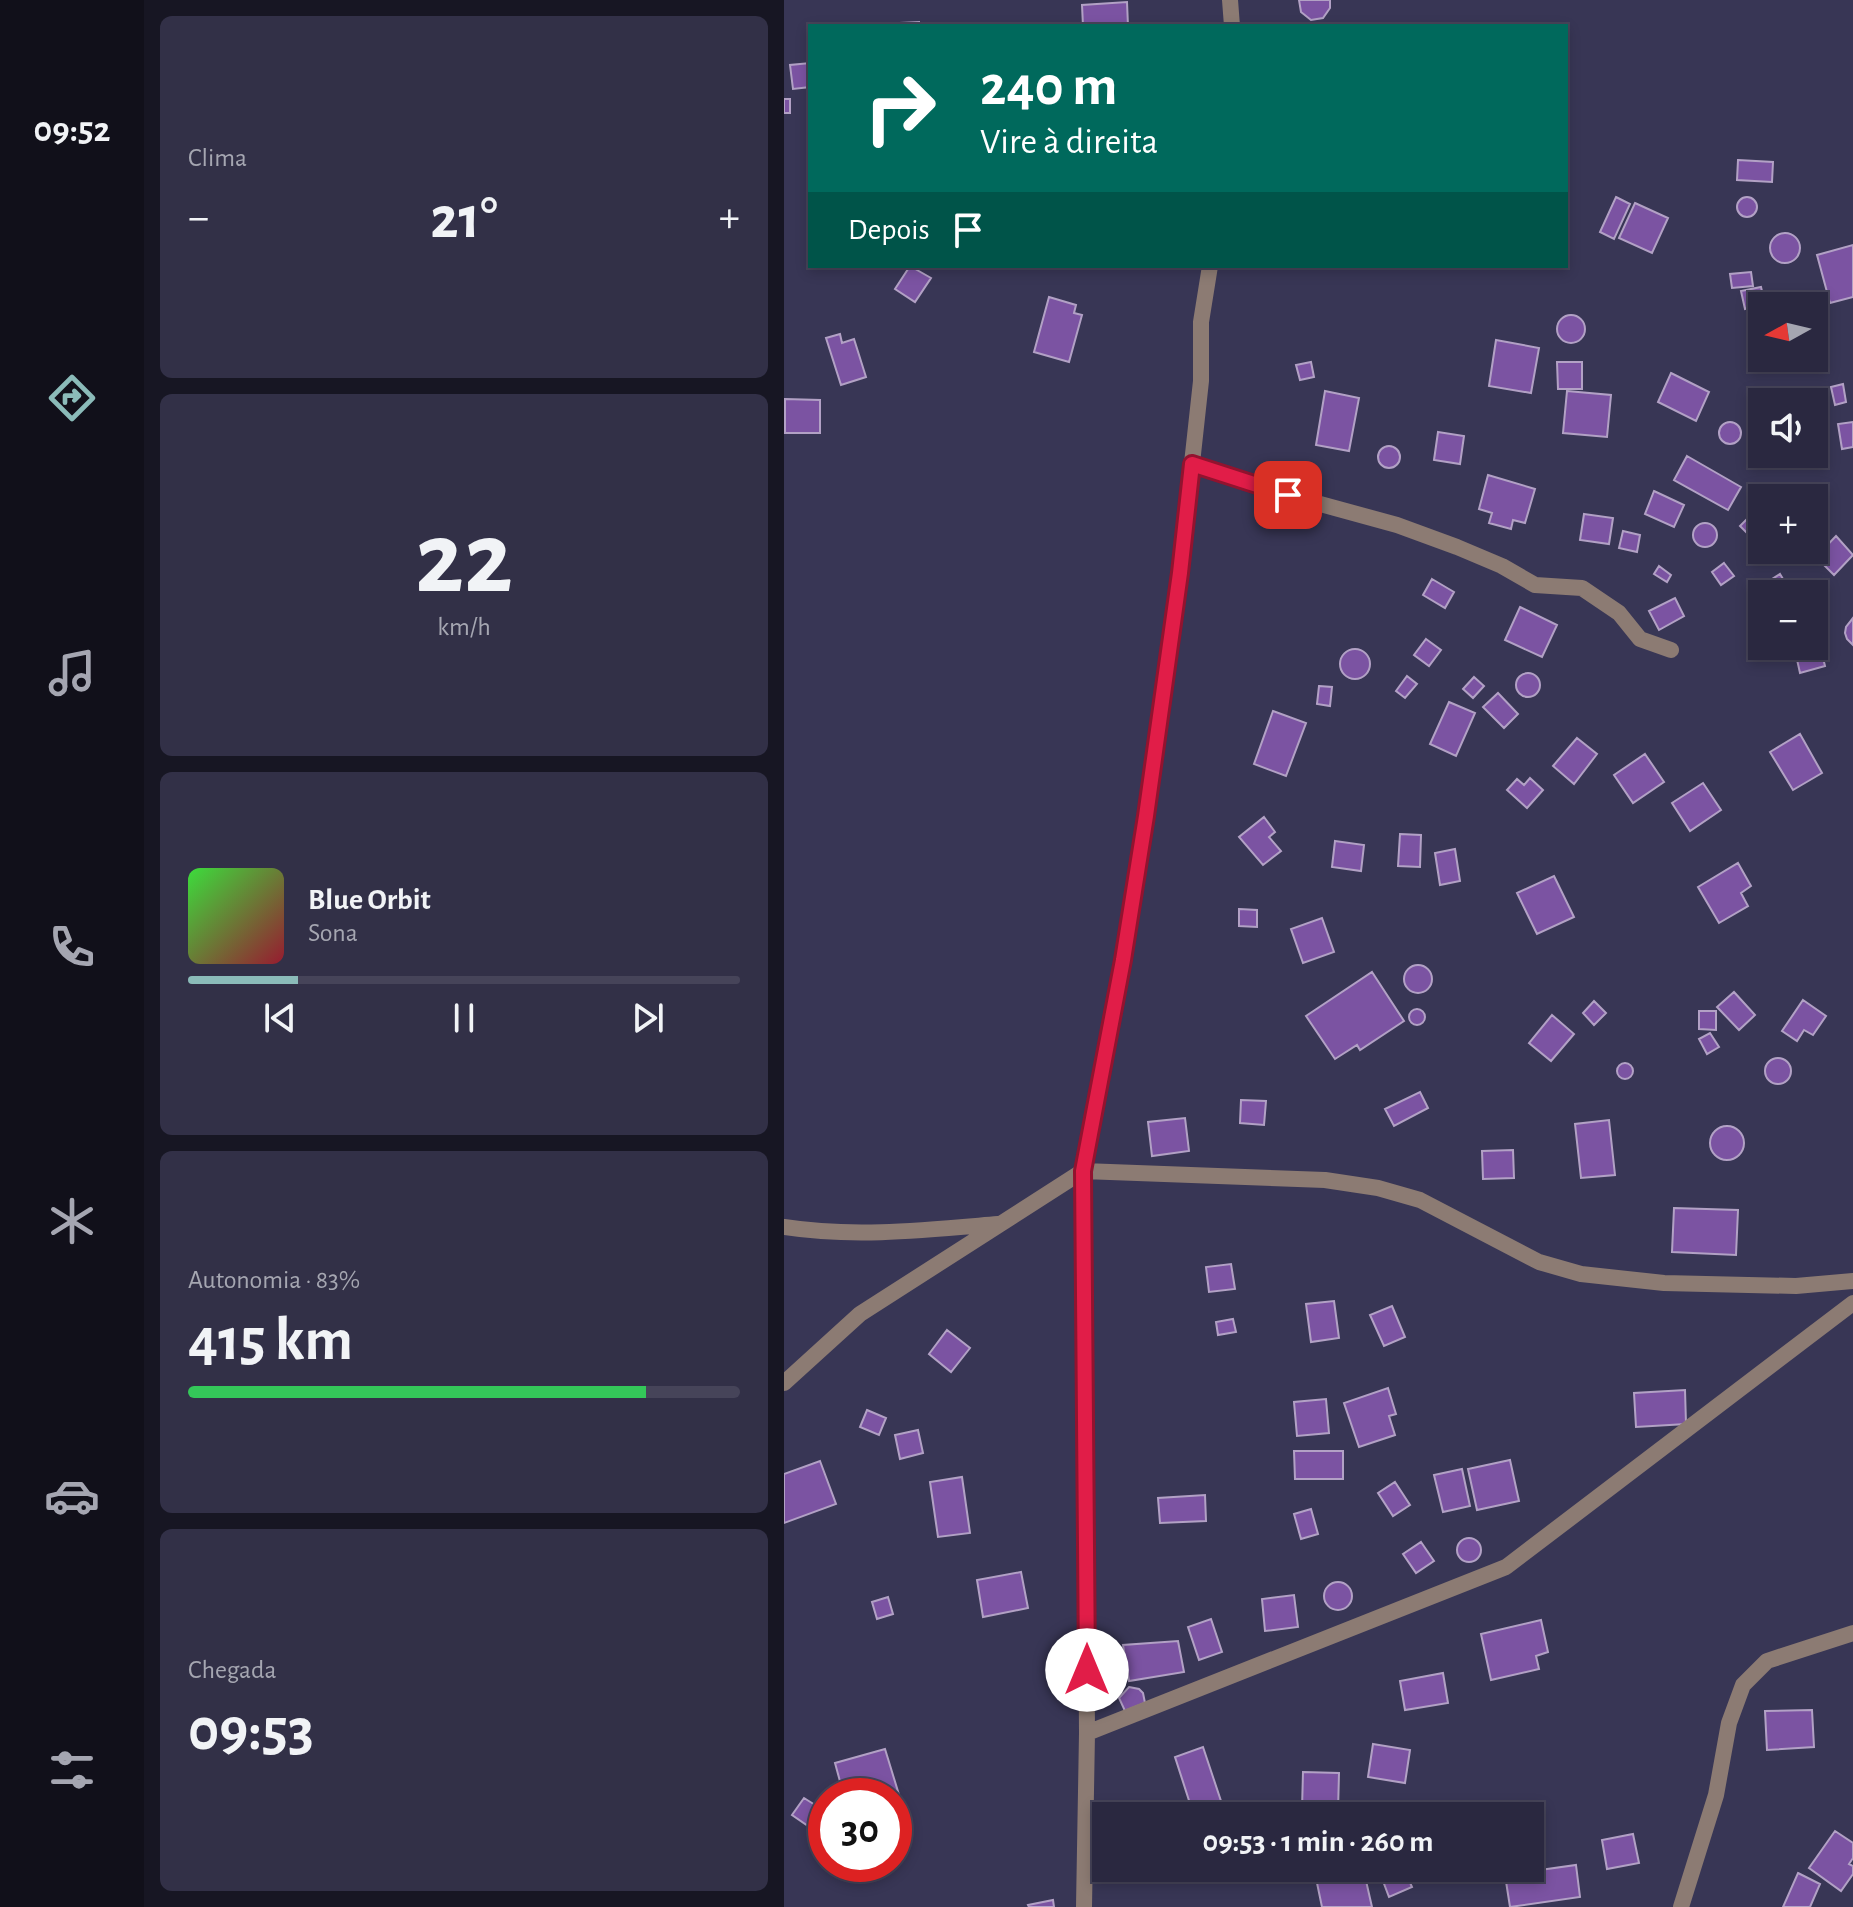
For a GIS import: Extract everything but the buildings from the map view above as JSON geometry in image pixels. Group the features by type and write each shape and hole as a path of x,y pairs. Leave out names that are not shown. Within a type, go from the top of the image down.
{"street":[{"path":"1230,0 1232,24"},
{"path":"1084,1907 1087,1733 1083,1171 1146,818 1180,573 1201,381 1201,322 1210,268"},
{"path":"1192,464 1262,488 1397,525 1502,566 1535,585 1582,588 1619,613 1640,639 1671,650"},
{"path":"784,1383 860,1314 1083,1171 1325,1180 1378,1188 1420,1200 1539,1262 1581,1274 1664,1283 1796,1286 1853,1281"},
{"path":"784,1227 809,1231 878,1232 999,1224"},
{"path":"1087,1733 1506,1567 1853,1303"},
{"path":"1681,1907 1716,1795 1729,1723 1743,1685 1767,1661 1853,1633"}],"route":[{"path":"1087,1670 1083,1171 1123,960 1146,816 1192,464 1288,495"}]}
